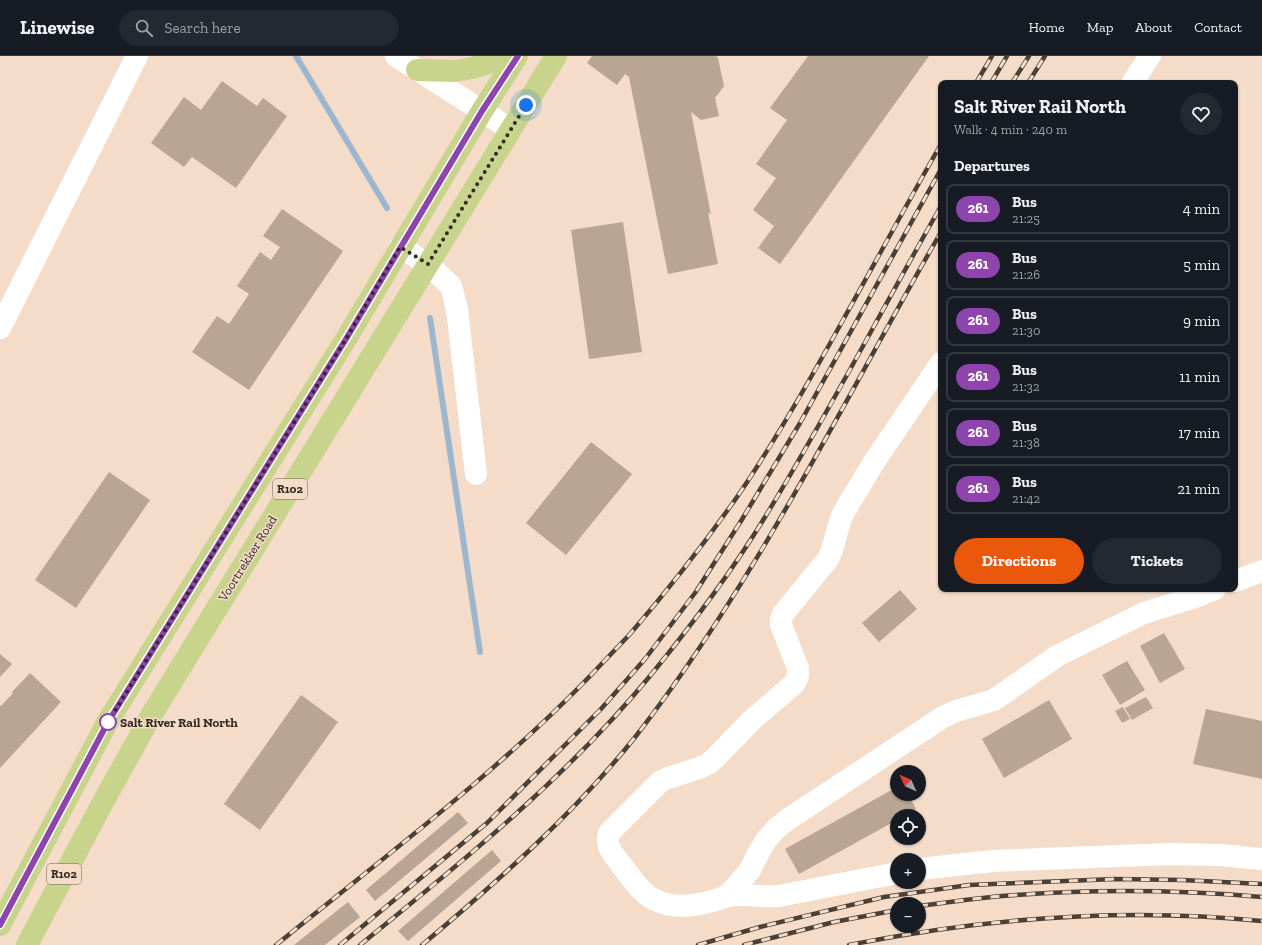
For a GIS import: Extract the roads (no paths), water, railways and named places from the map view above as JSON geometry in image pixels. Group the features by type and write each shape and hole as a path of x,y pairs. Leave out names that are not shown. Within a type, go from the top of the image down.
{"main road":[{"path":"417,70 460,70 485,65 511,56"},
{"name":"R102","path":"1,923 108,722 346,339 482,111 518,56"},
{"name":"Voortrekker Road","path":"27,945 152,714 556,56"}],"lane":[{"path":"0,328 137,56"},
{"path":"396,56 510,129"},
{"path":"1134,80 1150,56"},
{"path":"400,247 428,264 451,286 457,309 476,474"},
{"path":"890,874 770,897 733,894 708,903 691,906 676,906 653,899 646,894 632,879 607,843 609,833 661,781 699,768 712,760 752,720 795,683 798,676 798,668 781,625 783,614 828,559 832,551 839,521 844,512 874,462 938,367"},
{"path":"1238,580 1262,571"},
{"path":"725,897 750,870 758,852 777,828 927,726 956,711 994,700 1057,656 1144,613 1208,592"},
{"path":"926,868 993,861 1171,854 1220,855 1262,859"},
{"path":"750,870 750,885 759,895 770,897"}],"waterway":[{"path":"296,56 387,208"},
{"path":"430,318 480,652"}],"railway":[{"path":"978,80 992,56"},
{"path":"993,80 1007,56"},
{"path":"1014,80 1029,56"},
{"path":"1030,80 1045,56"},
{"path":"276,945 439,814 518,745 593,673 630,634 658,601 724,515 765,454 818,365 938,149"},
{"path":"340,945 487,823 601,709 645,659 695,593 741,521 800,423 938,174"},
{"path":"360,945 512,818 548,784 618,713 680,638 710,599 752,538 788,479 938,211"},
{"path":"422,945 534,846 587,792 636,736 680,677 760,553 938,237"},
{"path":"698,945 760,927 884,897 969,885 1115,879 1182,880 1262,884"},
{"path":"926,905 1004,896 1108,891 1200,893 1262,897"},
{"path":"744,945 834,922 890,911"},
{"path":"849,945 952,928 1055,918 1107,915 1158,915 1262,921"}],"place":[{"name":"Salt River Rail North","path":"108,722"}]}
